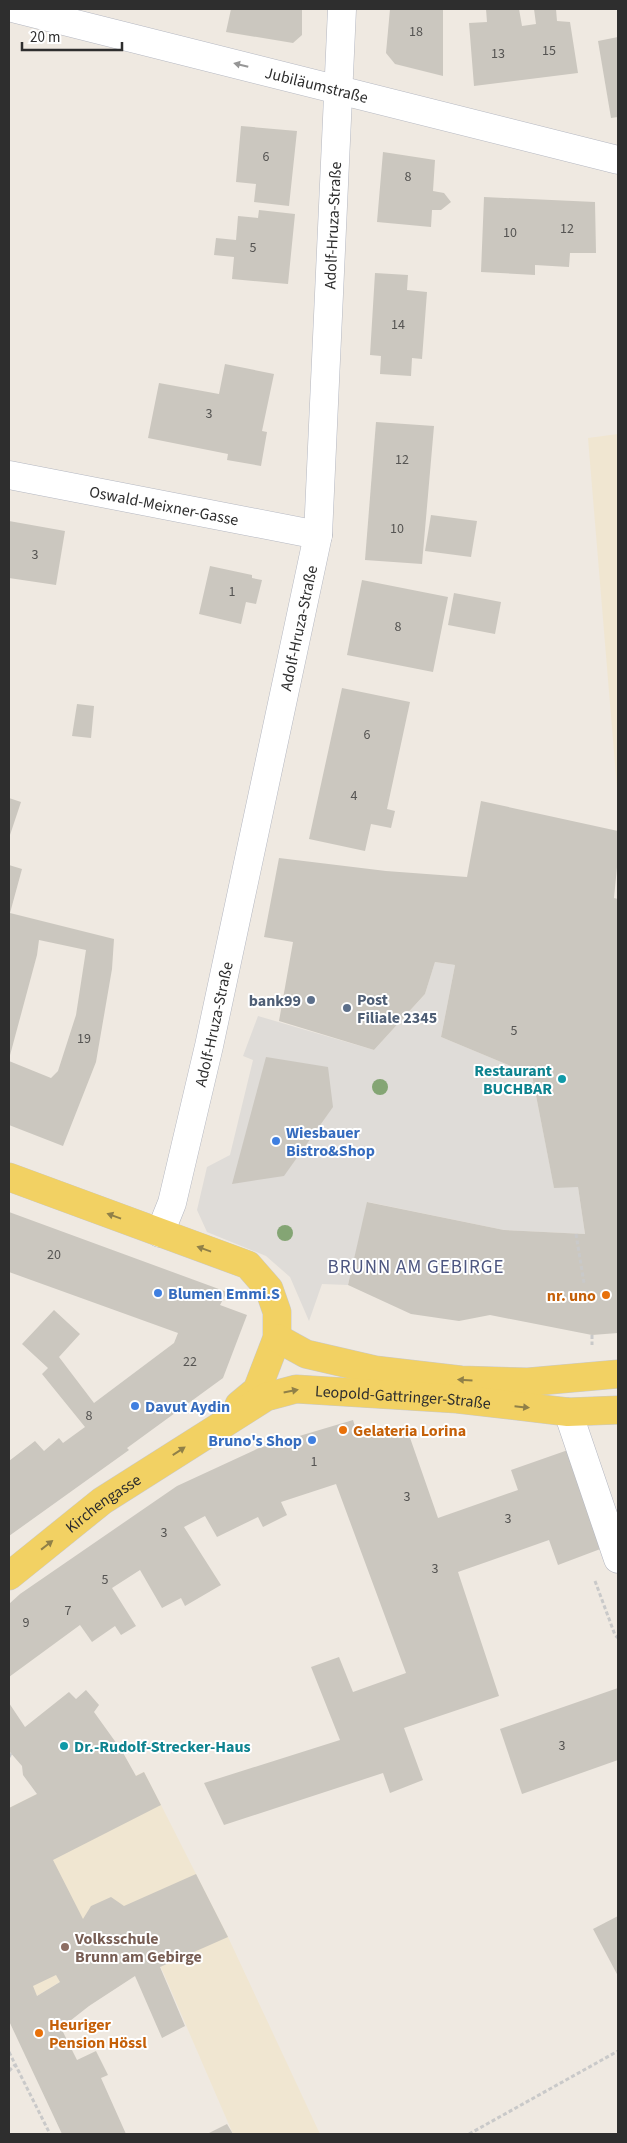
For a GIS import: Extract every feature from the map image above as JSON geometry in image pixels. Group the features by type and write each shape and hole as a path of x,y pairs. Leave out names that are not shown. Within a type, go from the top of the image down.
{"main road":[{"path":"9,1177 248,1265 269,1289 277,1312 277,1338 257,1390 202,1437"},
{"name":"Leopold-Gattringer-Straße","path":"277,1338 306,1354 375,1370 461,1380 528,1382 618,1374"},
{"name":"Leopold-Gattringer-Straße","path":"202,1437 266,1397 296,1390 457,1399 568,1412 618,1410"},
{"name":"Kirchengasse","path":"9,1576 102,1501 202,1437"}],"street":[{"name":"Jubiläumstraße","path":"16,9 618,160"},
{"name":"Adolf-Hruza-Straße","path":"160,1233 172,1202 209,1046 318,535 342,9"},
{"name":"Oswald-Meixner-Gasse","path":"9,475 318,535"},
{"path":"568,1412 618,1559"}],"path":[{"path":"576,1234 584,1283"},
{"path":"592,1573 615,1635 618,1638"},
{"path":"469,2134 618,2051"},
{"path":"9,2052 50,2134"},
{"path":"9,2072 16,2065"}],"shaded area":[{"path":"618,434 618,800 588,438"},
{"path":"435,962 455,965 441,1037 532,1075 554,1187 578,1187 585,1234 504,1230 368,1202 348,1285 322,1284 309,1321 290,1277 266,1256 207,1232 197,1210 207,1167 230,1155 253,1060 243,1056 258,1016 374,1050 425,994"},
{"name":"Volksschule Brunn am Gebirge","path":"122,1751 135,1776 144,1772 228,1937 320,2134 233,2134 147,1935 99,1958 9,2013 9,1808"}],"building":[{"path":"231,9 302,9 302,35 293,43 226,32"},
{"path":"390,9 443,9 443,76 395,64 386,53"},
{"path":"486,9 519,9 522,26 536,24 534,9 556,9 557,21 570,22 578,73 474,86 469,23 487,22"},
{"path":"618,37 618,117 611,118 598,41"},
{"path":"241,126 297,131 289,206 254,202 256,184 236,182"},
{"path":"383,152 435,160 433,191 444,193 451,202 441,210 432,210 431,227 377,222"},
{"path":"484,197 595,202 596,253 570,253 569,267 535,265 535,275 481,272"},
{"path":"259,210 295,214 288,284 232,279 234,257 214,255 216,238 236,240 238,216 258,218"},
{"path":"375,273 408,275 407,290 427,292 422,359 412,358 411,376 380,374 381,356 370,355"},
{"path":"225,364 274,374 262,431 267,432 261,466 227,460 228,454 148,438 159,383 219,394"},
{"path":"376,422 434,426 422,564 365,560"},
{"path":"431,515 477,521 471,557 425,551"},
{"path":"9,521 65,531 56,585 9,578"},
{"path":"210,566 252,575 252,578 262,580 256,604 246,602 241,624 199,614"},
{"path":"362,580 448,597 433,672 347,655"},
{"path":"454,593 501,602 495,634 448,625"},
{"path":"342,688 410,702 387,809 395,811 391,828 371,824 365,851 309,839"},
{"path":"77,704 94,706 91,738 72,736"},
{"path":"9,798 21,802 9,838"},
{"path":"481,801 618,831 618,857 614,898 618,899 618,1333 592,1335 490,1315 459,1321 411,1314 348,1285 367,1202 504,1230 585,1234 578,1187 554,1188 532,1075 441,1037 455,965 435,962 425,994 374,1050 279,1021 293,942 264,937 279,858 386,871 467,877"},
{"path":"9,865 22,869 10,913 114,939 112,969 96,1062 63,1146 9,1125 9,1061 51,1078 58,1071 76,1015 86,950 39,940 37,955 9,1059"},
{"name":"Wiesbauer Bistro&Shop","path":"266,1057 328,1067 333,1107 284,1176 232,1184"},
{"path":"9,1212 227,1292 220,1305 247,1315 223,1378 127,1448 129,1450 9,1536 9,1461 35,1441 44,1451 59,1438 63,1443 85,1427 42,1374 48,1368 22,1344 54,1310 80,1334 59,1357 94,1403 174,1343 178,1333 9,1272"},
{"path":"353,1420 358,1436 382,1430 408,1432 438,1518 518,1490 511,1470 568,1450 603,1548 558,1565 549,1540 458,1572 499,1696 404,1728 423,1780 390,1793 383,1773 224,1825 204,1783 340,1740 311,1667 339,1657 353,1692 406,1673 336,1484 281,1502 287,1515 263,1527 258,1517 217,1537 205,1516 184,1527 221,1585 185,1606 181,1598 162,1608 140,1570 112,1588 136,1626 121,1635 115,1626 92,1642 80,1625 9,1677 9,1604 20,1594 177,1486 259,1448"},
{"path":"618,1688 618,1760 522,1794 500,1729"},
{"path":"86,1690 99,1705 94,1712 122,1751 136,1776 144,1772 161,1805 53,1860 83,1919 91,1906 111,1897 124,1906 196,1874 228,1937 160,1967 185,2026 162,2038 135,1976 89,2006 61,2028 77,2060 96,2051 108,2075 101,2078 126,2134 62,2134 9,2021 9,1808 37,1794 23,1775 22,1766 9,1751 9,1703 25,1727 69,1692 76,1699","holes":["56,1975 60,1982 37,1996 33,1986"]},
{"path":"618,1916 618,1976 593,1929"},
{"path":"227,2124 233,2134 207,2134"}],"place":[{"name":"bank99","path":"311,1000"},
{"name":"Post Filiale 2345","path":"347,1008"},
{"name":"Restaurant BUCHBAR","path":"562,1079"},
{"name":"Wiesbauer Bistro&Shop","path":"276,1141"},
{"name":"Blumen Emmi.S","path":"158,1293"},
{"name":"nr. uno","path":"606,1295"},
{"name":"Davut Aydin","path":"135,1406"},
{"name":"Gelateria Lorina","path":"343,1430"},
{"name":"Bruno's Shop","path":"312,1440"},
{"name":"Dr.-Rudolf-Strecker-Haus","path":"64,1746"},
{"name":"Volksschule Brunn am Gebirge","path":"65,1947"},
{"name":"Heuriger Pension Hössl","path":"39,2033"}],"district":[{"name":"BRUNN AM GEBIRGE","path":"416,1266"}]}
